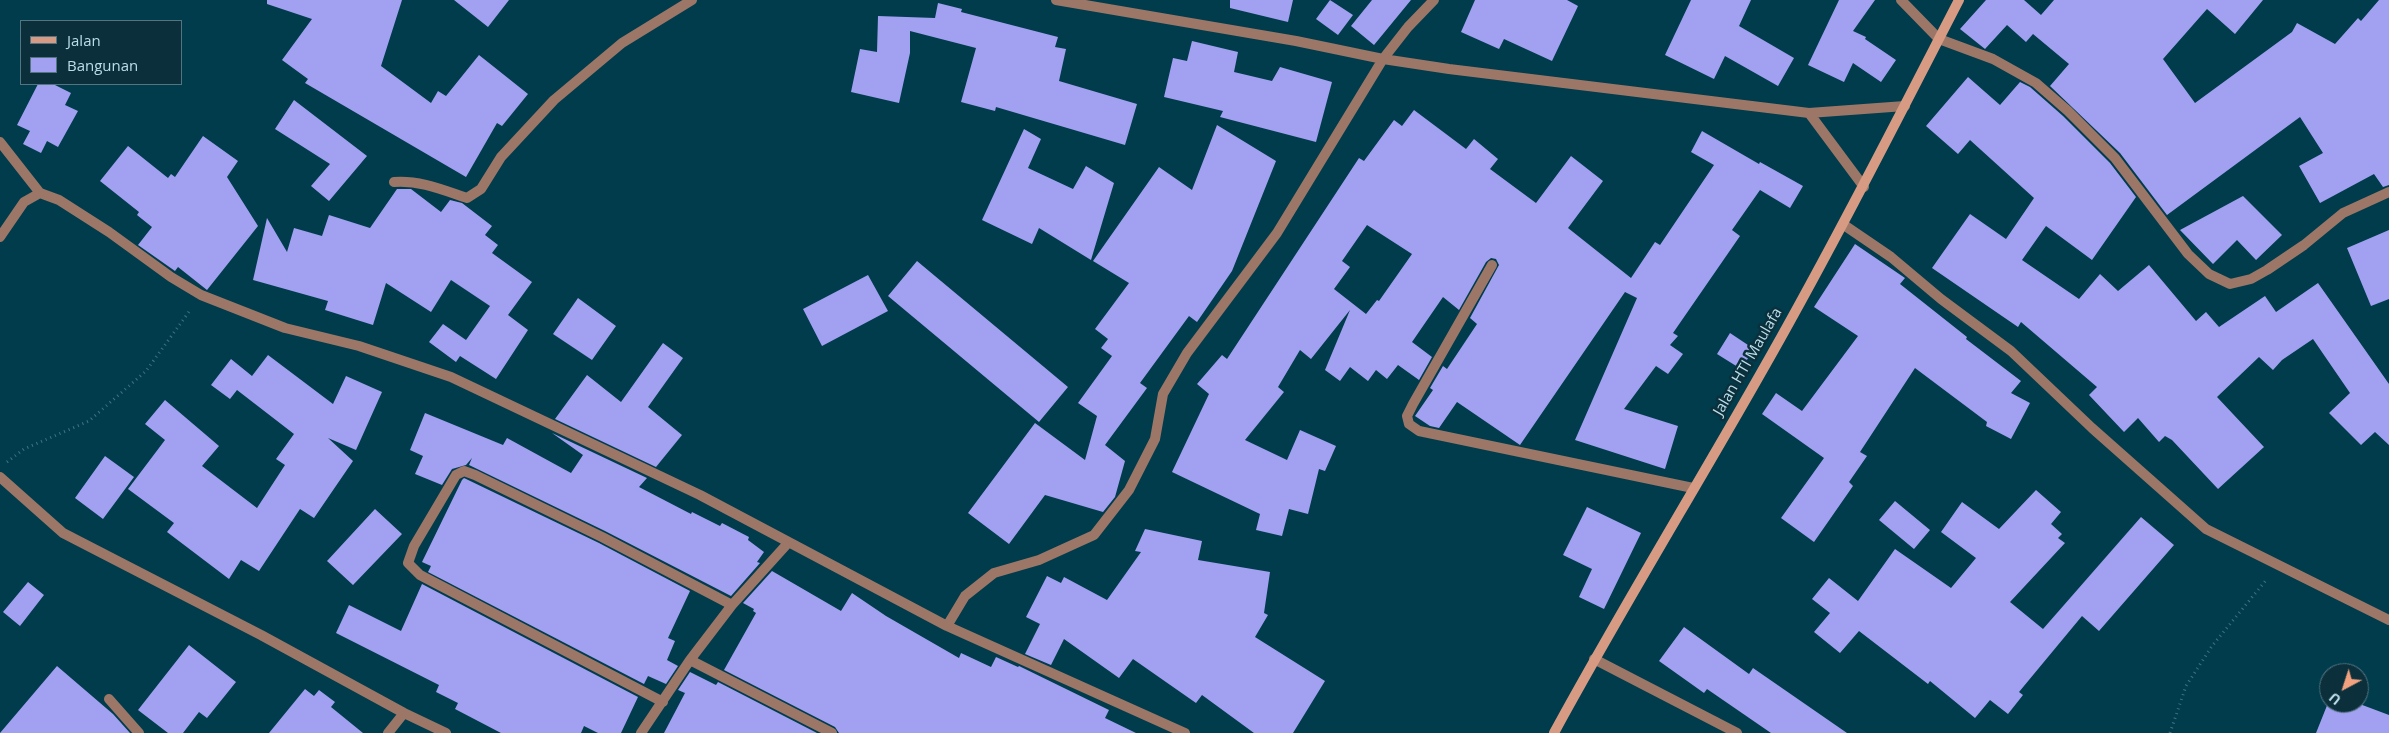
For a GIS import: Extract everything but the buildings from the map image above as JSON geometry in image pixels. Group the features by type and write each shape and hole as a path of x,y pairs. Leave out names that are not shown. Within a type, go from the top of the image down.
{"street":[{"path":"394,182 408,181 431,186 467,198 481,189 502,157 554,100 622,43 692,0"},
{"path":"1056,0 1383,59 1809,112 1905,106"},
{"path":"947,626 965,596 994,573 1039,560 1094,534 1129,490 1155,439 1163,394 1187,353 1277,233 1383,59 1408,26 1434,0"},
{"path":"1901,0 1939,38 1993,59 2043,89 2115,158 2188,254 2209,274 2230,284 2250,279 2267,270 2304,245 2343,213 2389,192"},
{"name":"Jalan HTI Maulafa","path":"1554,733 1594,659 1770,357 1844,225 1959,0"},
{"path":"1809,112 1864,187"},
{"path":"0,142 40,193 60,200 109,232 171,277 201,295 285,328 359,346 451,377 700,495 947,626 1180,732"},
{"path":"0,237 24,202 40,193"},
{"path":"1844,225 1891,257 1941,299 2011,351 2092,428 2206,528 2339,593 2389,620"},
{"path":"1492,265 1413,404 1407,416 1409,424 1418,431 1693,488"},
{"path":"663,702 420,575 408,563 414,546 453,479 456,475 464,472 474,475 602,536 732,605"},
{"path":"0,477 63,533 252,630 404,713 446,733"},
{"path":"641,733 690,660 732,605 788,543"},
{"path":"1594,659 1736,733"},
{"path":"690,660 832,733"},
{"path":"109,699 139,733"},
{"path":"388,733 404,713"}],"path":[{"path":"0,467 24,449 90,421 146,371 201,295"},
{"path":"2170,733 2186,686 2212,646 2279,565"}]}
